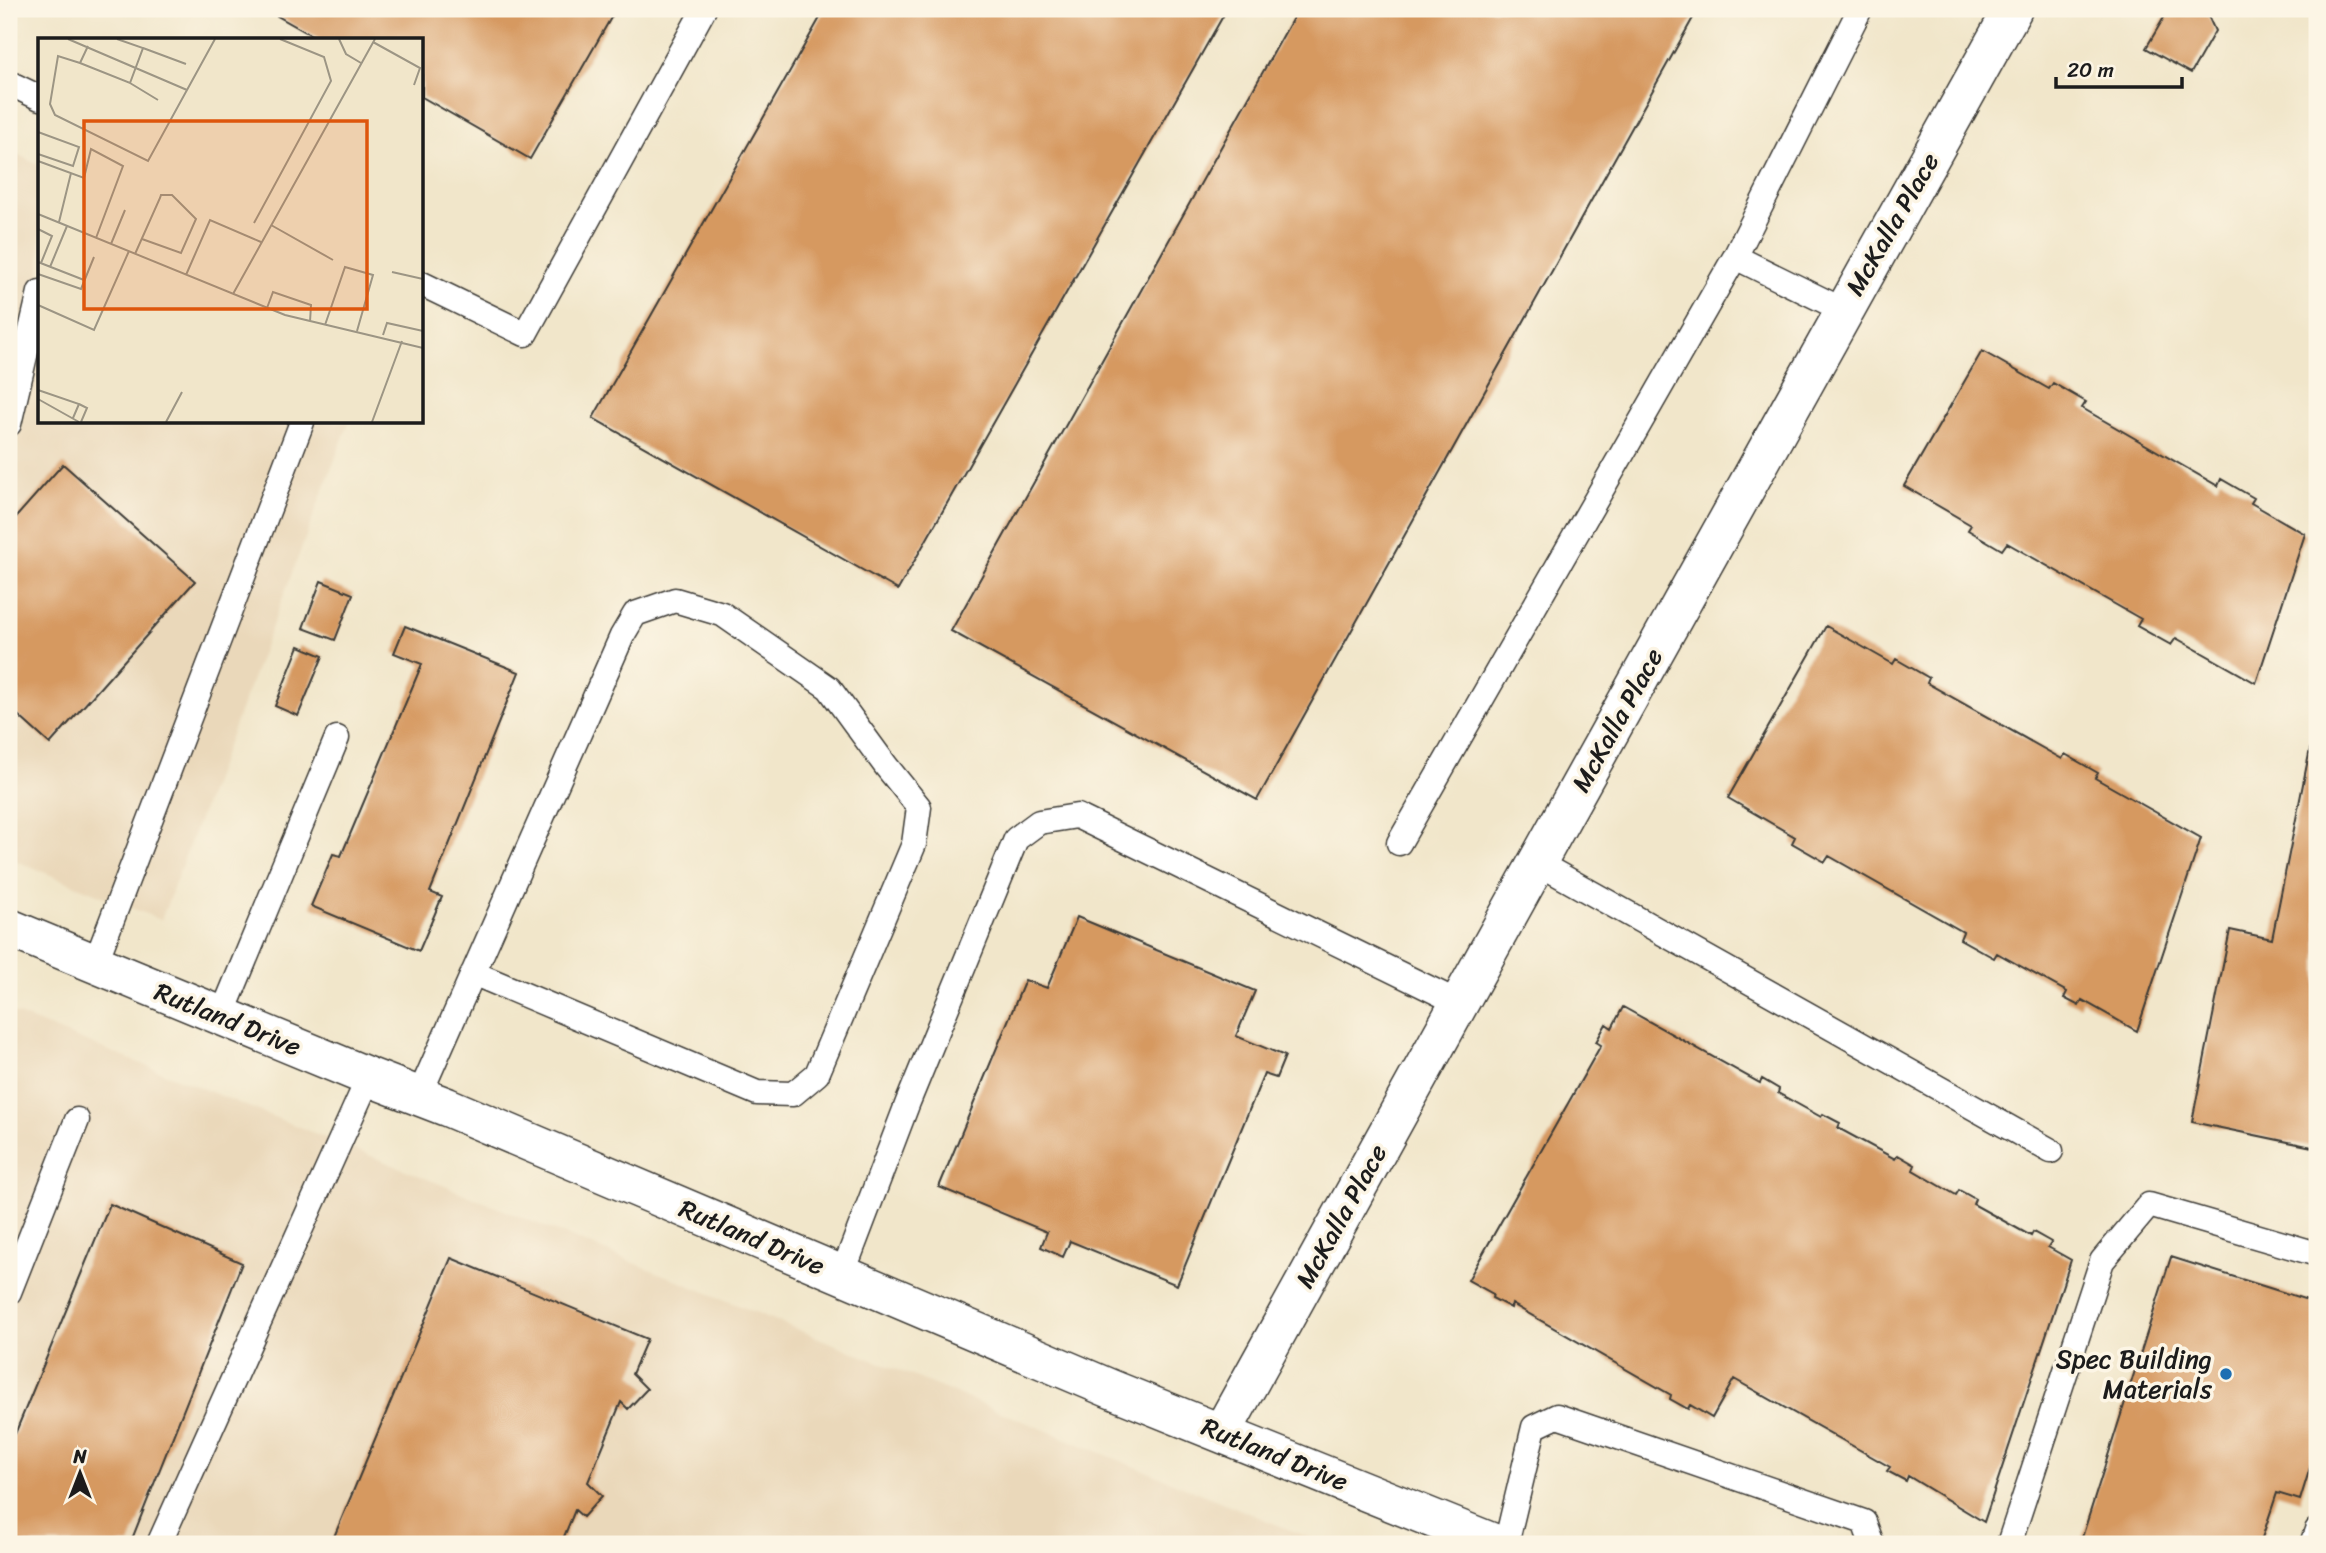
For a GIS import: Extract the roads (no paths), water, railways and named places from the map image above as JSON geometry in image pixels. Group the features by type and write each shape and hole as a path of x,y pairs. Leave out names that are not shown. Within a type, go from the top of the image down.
{"street":[{"name":"McKalla Place","path":"1222,1432 1843,310 2013,9"},
{"name":"Rutland Drive","path":"9,928 419,1096 1111,1389 1496,1544"}],"lane":[{"path":"424,285 526,334 704,9"},
{"path":"1399,843 1735,257 1860,9"},
{"path":"9,83 38,97"},
{"path":"1735,257 1843,310"},
{"path":"9,424 38,301"},
{"path":"94,964 301,424"},
{"path":"419,1096 473,973 622,636 635,614 675,600 722,614 829,688 919,807 914,844 817,1074 793,1094 757,1093 473,973"},
{"path":"221,1017 337,738"},
{"path":"842,1275 908,1102 1016,839 1039,822 1077,816 1459,1003"},
{"path":"1538,863 2051,1151"},
{"path":"159,1544 369,1077"},
{"path":"9,1292 78,1120"},
{"path":"2009,1544 2102,1261 2149,1205 2317,1254"},
{"path":"1506,1544 1534,1427 1558,1416 1864,1522 1872,1544"},
{"path":"2312,1544 2317,1530"}],"place":[{"name":"Spec Building Materials","path":"2226,1374"}]}
